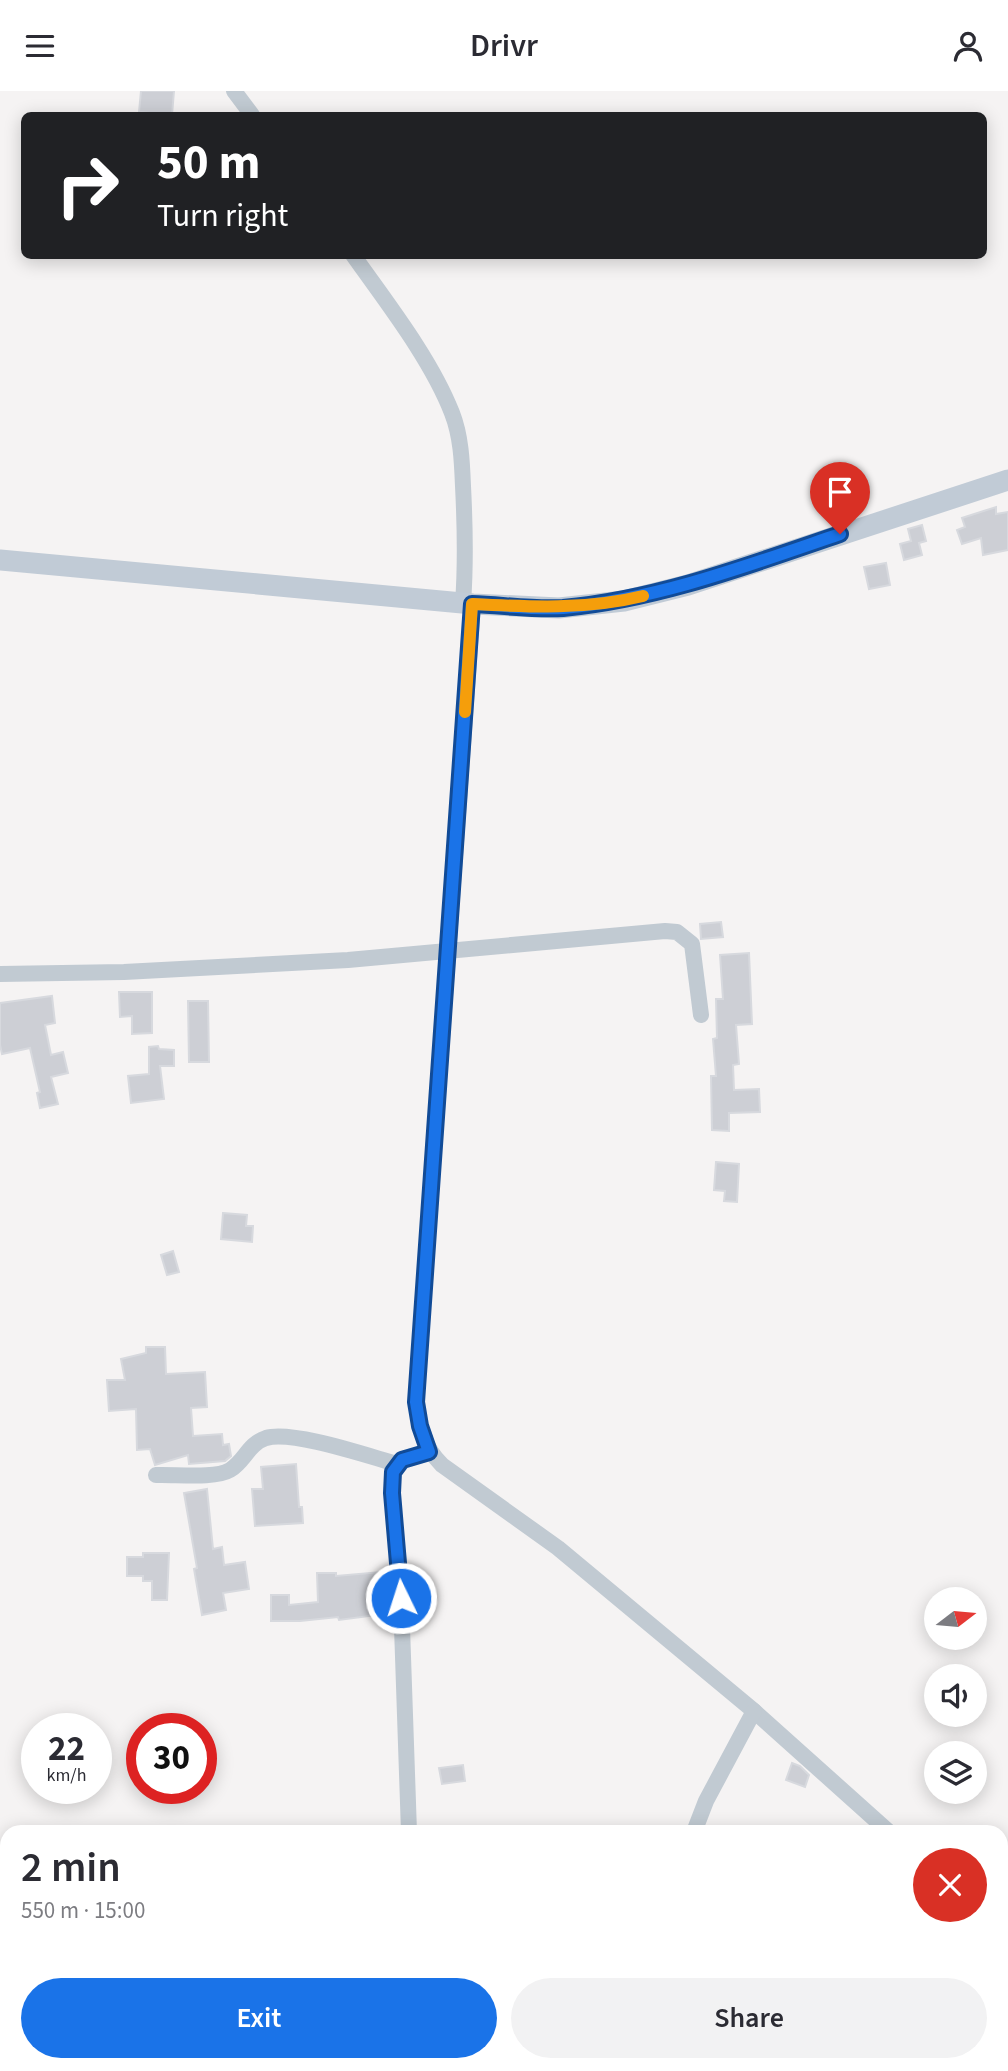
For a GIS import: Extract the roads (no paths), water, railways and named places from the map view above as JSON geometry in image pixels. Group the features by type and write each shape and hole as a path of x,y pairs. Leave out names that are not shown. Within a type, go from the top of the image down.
{"main road":[{"path":"0,561 468,603 559,608 624,601 688,585 1008,480"}],"street":[{"path":"234,91 250,112"},
{"path":"356,259 438,383 453,414 461,446 463,472 468,603 448,951 416,1402 420,1426 429,1452 459,1478 558,1548 754,1711 881,1825"},
{"path":"0,974 124,972 348,960 665,931 677,932 692,944 701,1015"},
{"path":"156,1475 220,1474 231,1469 254,1443 269,1437 294,1437 397,1464"},
{"path":"409,1825 401,1598 392,1493 393,1472 402,1460 429,1452"},
{"path":"697,1825 706,1801 754,1711"}]}
